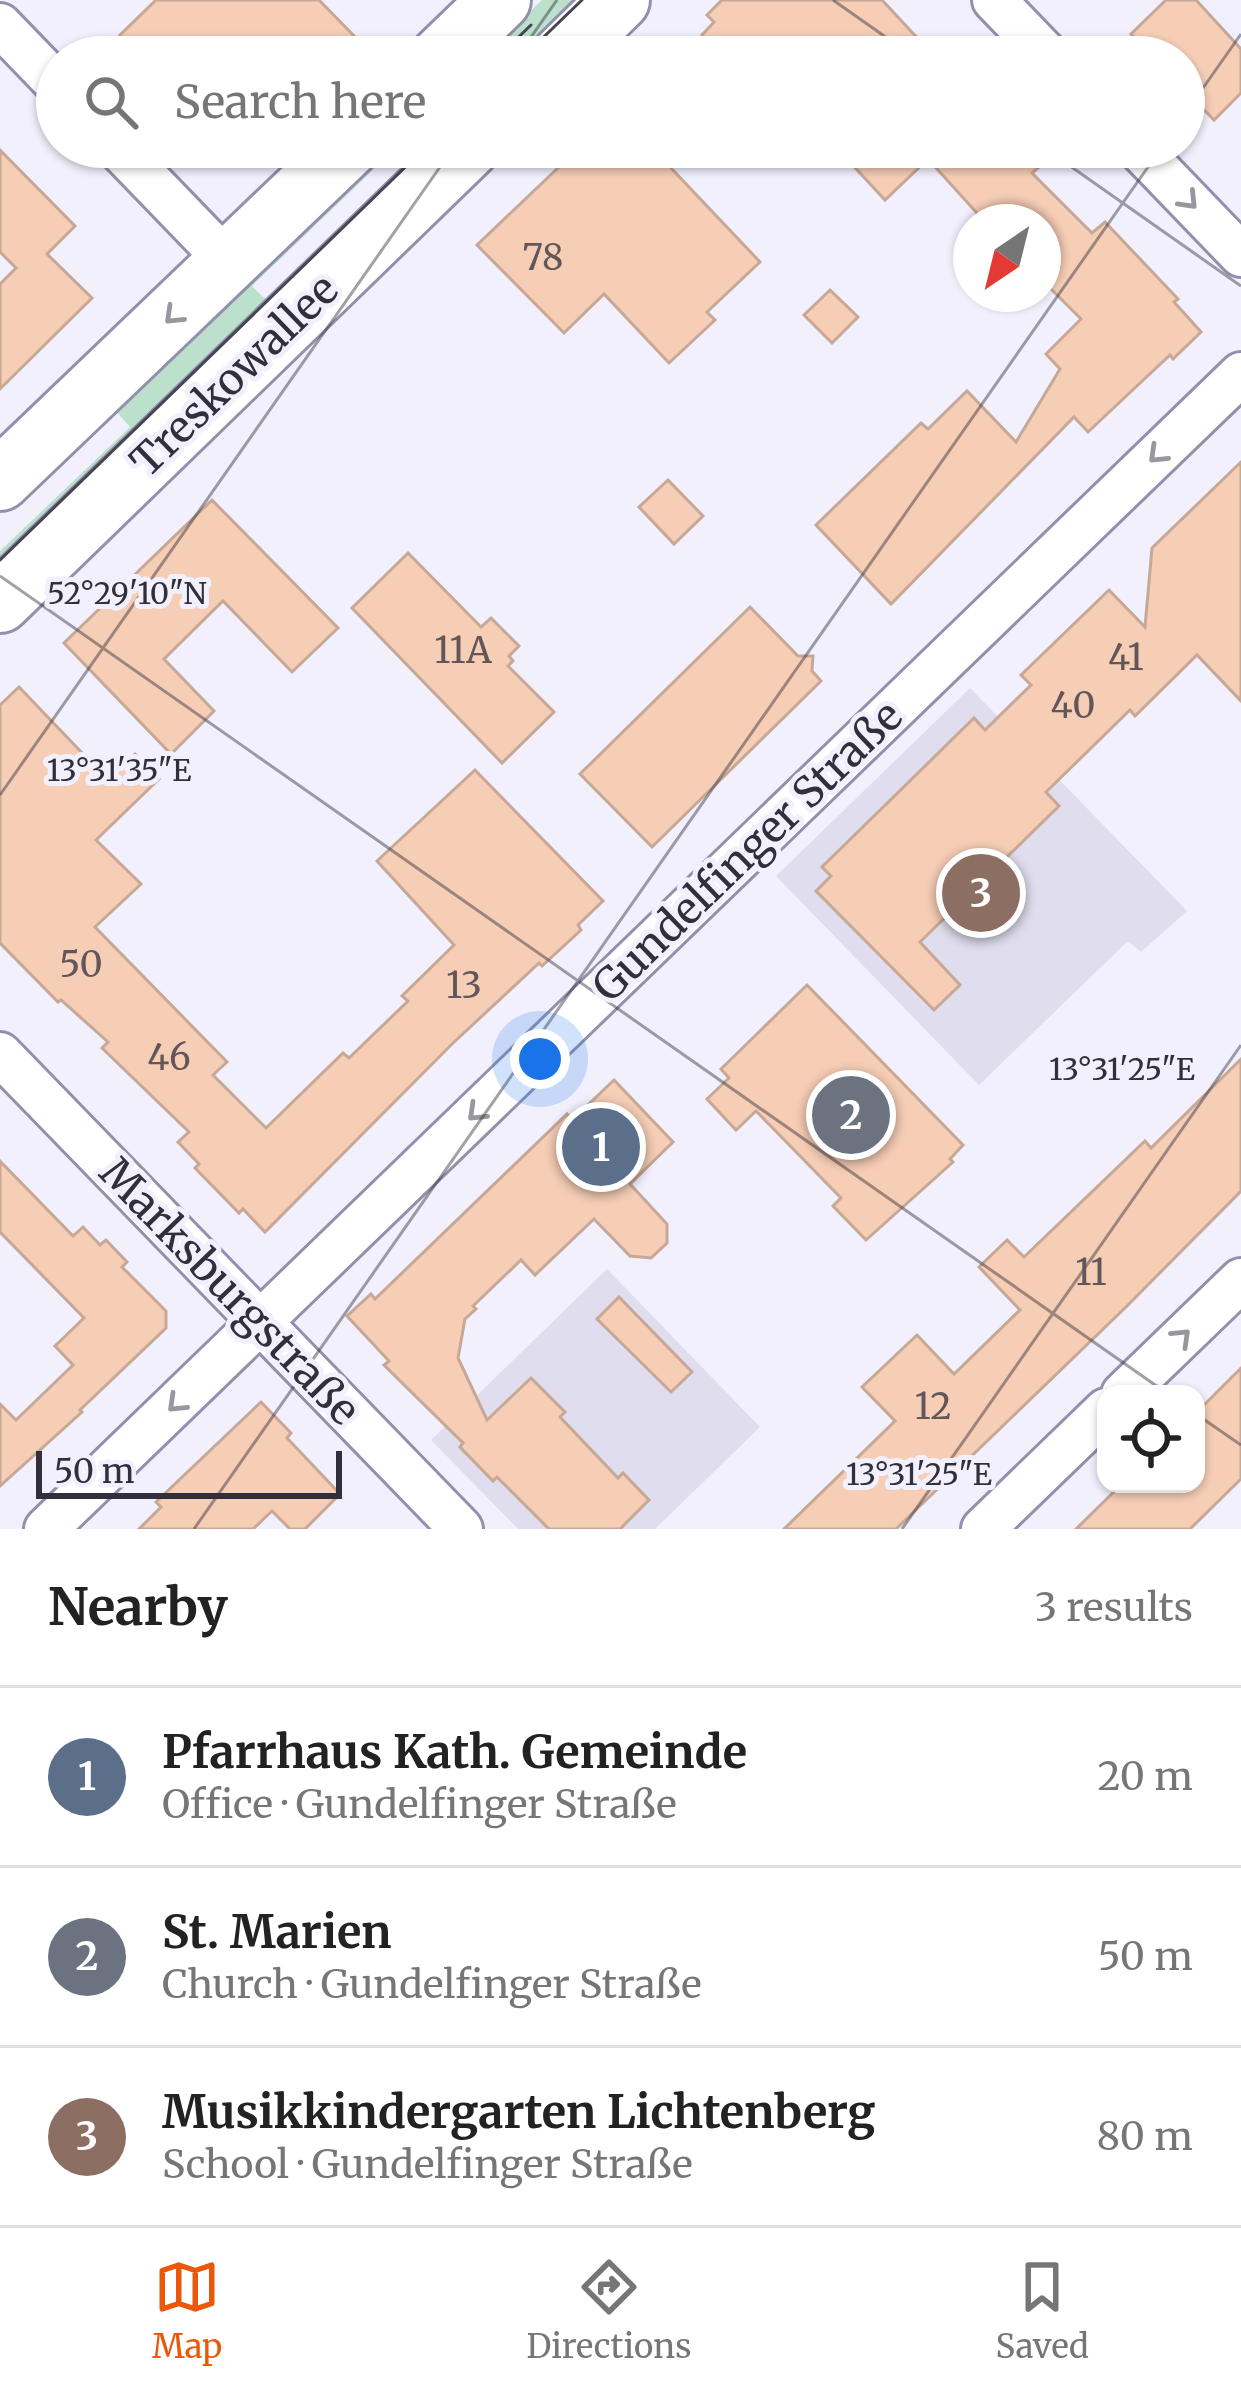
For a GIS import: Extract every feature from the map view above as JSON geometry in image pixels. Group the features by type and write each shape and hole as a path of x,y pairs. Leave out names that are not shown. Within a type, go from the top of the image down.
{"main road":[{"path":"463,36 500,0"},
{"path":"583,36 620,0"},
{"name":"Treskowallee","path":"0,480 326,168"},
{"name":"Treskowallee","path":"0,602 447,168"}],"street":[{"path":"994,0 1029,36"},
{"path":"0,26 36,63"},
{"path":"137,168 229,262"},
{"path":"1157,168 1241,255"},
{"name":"Gundelfinger Straße","path":"46,1529 1241,374"},
{"name":"Marksburgstraße","path":"0,1054 460,1529"},
{"path":"1132,1385 1241,1280"},
{"path":"983,1529 1097,1419"}],"shaded area":[{"path":"970,688 1187,911 1141,952 1128,941 979,1085 776,876"},
{"path":"607,1269 760,1427 655,1529 518,1529 431,1440"}],"green space":[{"path":"542,0 594,0 556,36 505,36"},
{"path":"367,168 375,168 252,286 267,301 0,570 0,551 130,427 115,410"}],"building":[{"path":"156,0 319,0 354,36 121,36"},
{"path":"722,0 882,0 915,36 703,36 714,22 707,15"},
{"path":"1166,0 1196,0 1241,49 1241,93 1214,120 1205,111 1205,36 1131,34"},
{"path":"0,150 75,226 47,254 92,298 0,389 0,284 16,268 0,252"},
{"path":"558,168 671,168 760,262 707,312 715,320 669,363 604,294 564,333 477,245"},
{"path":"855,168 919,168 885,200"},
{"path":"936,168 1038,168 1032,173 1092,233 1105,222 1178,299 1174,302 1201,332 1088,432 1074,417 891,604 816,525 921,423 928,429 967,391 1016,442 1060,369 1046,354 1081,319 1061,299 1061,204 969,204"},
{"path":"830,290 858,317 832,343 804,315"},
{"path":"1241,462 1241,701 1197,655 1135,716 1130,710 1046,792 1059,806 920,942 960,985 934,1010 816,891 831,876 822,867 974,718 985,730 1031,685 1021,675 1109,590 1145,627 1152,548"},
{"path":"668,480 703,516 674,544 639,507"},
{"path":"212,500 338,628 292,672 223,601 164,659 214,711 171,754 64,643"},
{"path":"408,553 481,627 491,618 519,646 509,656 513,661 508,666 554,712 502,763 352,608"},
{"path":"750,607 798,656 813,656 812,671 821,681 652,847 580,774"},
{"path":"19,687 108,780 135,754 159,779 96,840 141,884 95,927 227,1062 213,1075 266,1128 343,1053 349,1058 408,1001 402,996 454,945 377,861 475,770 603,901 578,925 581,930 452,1044 265,1232 195,1168 199,1164 178,1142 189,1132 102,1048 108,1042 58,1002 0,943 0,705"},
{"path":"807,985 963,1145 950,1159 953,1162 866,1240 833,1206 841,1198 756,1111 736,1130 707,1099 729,1078 721,1069"},
{"path":"1241,1059 1241,1191 896,1529 784,1529 895,1421 862,1387 917,1335 954,1374 1020,1310 979,1267 1007,1240 1024,1257 1145,1141 1151,1148"},
{"path":"614,1080 673,1142 630,1184 667,1224 667,1243 651,1258 630,1256 594,1219 535,1275 521,1260 473,1306 476,1309 465,1319 458,1358 487,1420 531,1378 565,1412 560,1417 618,1478 623,1473 649,1500 620,1529 549,1529 460,1447 463,1443 384,1365 389,1361 347,1316 371,1294 375,1299 567,1114 572,1120"},
{"path":"0,1161 73,1236 83,1227 100,1245 106,1240 127,1262 122,1267 166,1311 166,1328 0,1486 0,1404 16,1420 73,1365 55,1346 84,1318 0,1232"},
{"path":"619,1297 692,1372 671,1392 597,1319"},
{"path":"1241,1368 1241,1479 1190,1529 1076,1529 1113,1493 1205,1493 1205,1404"},
{"path":"261,1402 291,1433 287,1438 340,1494 305,1529 290,1529 272,1511 253,1529 139,1529 161,1507 156,1502"}],"tram line":[{"path":"545,36 582,0"},
{"path":"520,36 531,25"},
{"path":"0,560 404,168"}],"place":[{"name":"Musikkindergarten Lichtenberg","path":"981,893"},
{"name":"St. Marien","path":"851,1115"},
{"name":"Pfarrhaus Kath. Gemeinde","path":"601,1147"}]}
